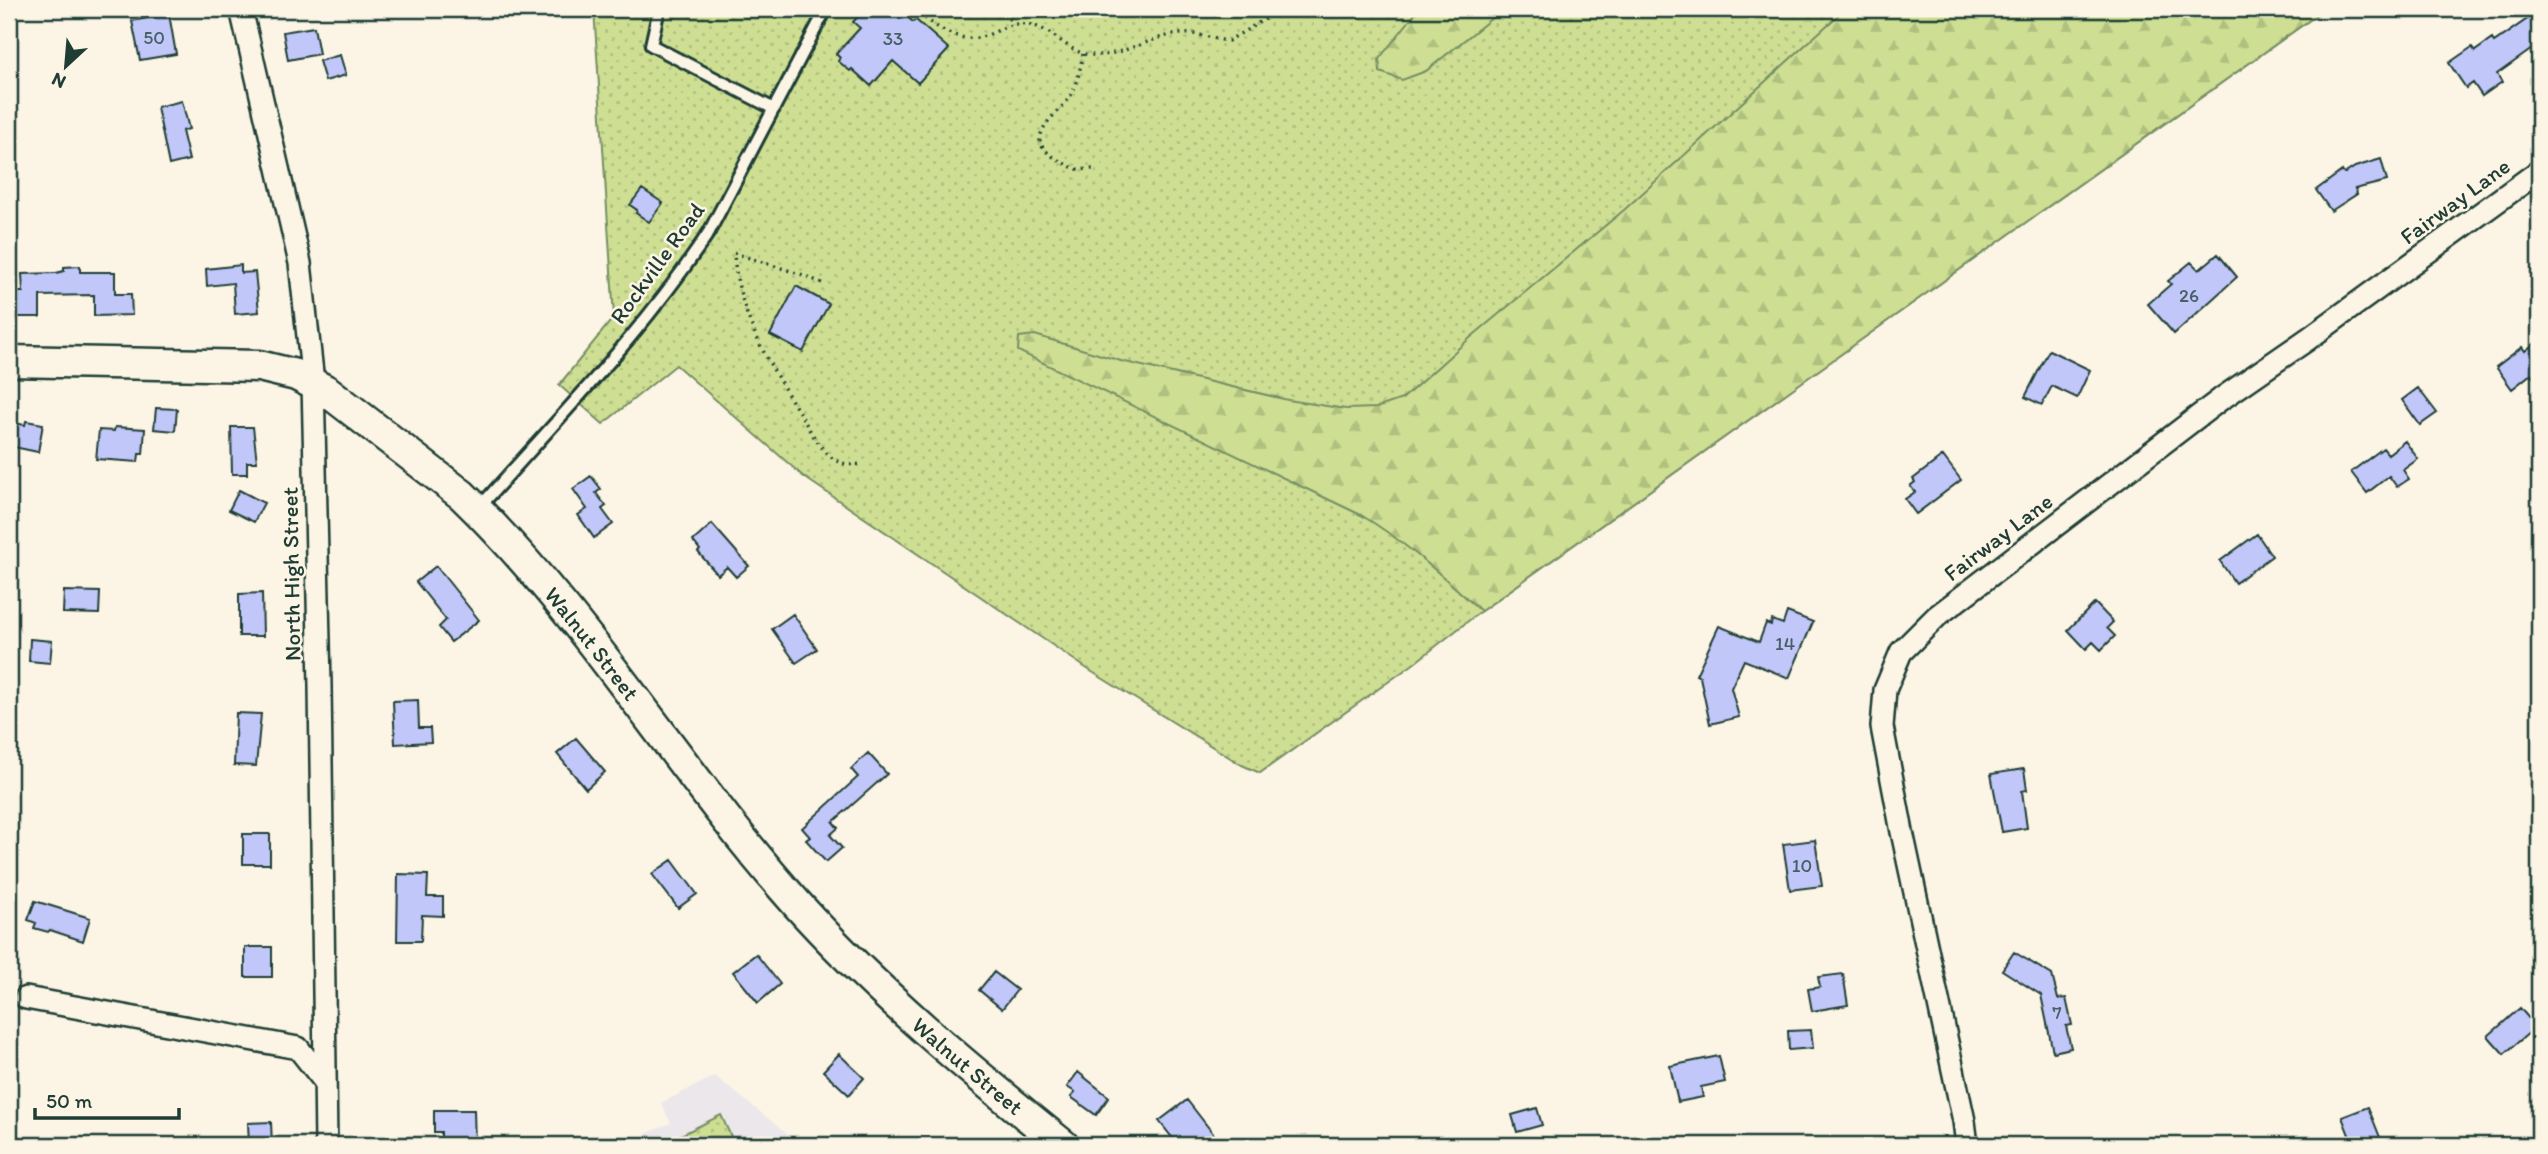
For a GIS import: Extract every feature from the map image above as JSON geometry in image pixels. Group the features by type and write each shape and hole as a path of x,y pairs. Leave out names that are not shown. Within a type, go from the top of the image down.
{"street":[{"name":"North High Street","path":"241,9 300,263 313,382 326,1145"},
{"name":"Fairway Lane","path":"1967,1145 1882,727 1885,690 1901,652 1937,616 2221,399 2539,171"},
{"name":"Walnut Street","path":"9,361 237,364 274,369 313,382 462,495 477,510 538,579 797,904 876,985 967,1068 1063,1145"},
{"path":"26,998 298,1048 326,1082"}],"lane":[{"path":"659,9 651,45 774,109"},
{"name":"Rockville Road","path":"477,510 570,408 690,260 709,232 826,9"}],"path":[{"path":"914,9 935,26 961,37 982,37 1023,23 1042,28 1083,54 1100,55 1177,34 1200,35 1228,41 1282,9"},
{"path":"1006,12 1012,25"},
{"path":"1083,54 1073,92 1048,123 1040,138 1040,144 1076,169 1093,169"},
{"path":"822,284 803,275 734,253 736,280 756,335 788,394 826,453 847,465 862,464"}],"shaded area":[{"path":"715,1076 801,1145 620,1145 671,1123 661,1103"}],"green space":[{"path":"594,9 2325,9 1481,611 1412,665 1260,773 1242,765 1089,670 804,477 676,365 603,424 559,385 614,317"},
{"path":"1419,9 1503,9 1426,71 1402,80 1380,72 1379,59"},
{"path":"1845,9 2325,9 1481,611 1408,548 1361,515 1018,351 1019,337 1035,335 1121,361 1288,400 1346,409 1376,408 1402,399 1470,338 1624,210"},
{"path":"721,1115 735,1145 661,1145"}],"building":[{"path":"865,9 898,9 913,22 916,20 949,49 918,83 893,61 871,86 838,61 840,58 836,54 860,28 853,22"},
{"path":"2539,11 2539,44 2497,74 2502,82 2482,96 2473,83 2466,88 2449,63 2472,47 2475,51 2492,39 2494,42"},
{"path":"169,14 176,54 140,60 132,21"},
{"path":"314,27 319,54 288,60 283,32"},
{"path":"340,55 346,75 325,81 319,61"},
{"path":"182,101 189,129 182,131 189,160 169,165 157,107"},
{"path":"2381,159 2387,181 2355,189 2357,194 2331,211 2316,190 2342,171 2344,174 2355,167"},
{"path":"642,189 663,203 649,222 630,205"},
{"path":"2218,254 2237,277 2174,334 2148,304 2171,284 2168,281 2191,262 2199,270"},
{"path":"241,265 241,273 255,272 259,312 235,314 233,283 207,286 206,269"},
{"path":"80,266 80,272 115,272 115,294 131,294 132,315 94,316 94,295 40,296 40,317 15,317 15,314 9,314 9,292 23,292 22,274 56,273 64,271 64,267"},
{"path":"796,286 829,304 803,352 770,335"},
{"path":"2539,340 2539,385 2531,374 2512,389 2496,367 2522,347 2525,351"},
{"path":"2049,350 2090,370 2077,398 2052,386 2042,405 2025,397"},
{"path":"2418,388 2437,413 2420,425 2402,400"},
{"path":"156,408 177,409 175,431 154,429"},
{"path":"26,421 43,424 38,452 9,446 9,422 25,425"},
{"path":"115,427 145,429 143,454 139,454 138,462 96,459 99,430 114,431"},
{"path":"231,427 253,427 257,462 247,462 247,474 232,474"},
{"path":"2405,441 2418,459 2403,470 2409,479 2397,487 2389,476 2367,493 2351,472 2383,448 2388,454"},
{"path":"1943,456 1961,480 1916,514 1905,499 1915,492 1910,486 1915,482 1913,479"},
{"path":"591,476 601,489 596,493 606,506 602,509 613,524 594,538 578,515 587,509 573,489"},
{"path":"239,490 264,503 254,522 229,510"},
{"path":"712,524 749,566 736,577 727,567 718,575 698,552 700,550 693,541"},
{"path":"2257,534 2272,556 2235,583 2220,561"},
{"path":"436,566 479,620 451,642 439,627 446,620 416,582"},
{"path":"64,591 100,592 99,614 63,613"},
{"path":"262,593 263,636 239,636 239,594"},
{"path":"2095,603 2113,622 2107,628 2115,636 2101,650 2093,642 2086,649 2068,630"},
{"path":"1787,612 1813,622 1789,678 1744,660 1731,688 1739,717 1710,724 1700,677 1696,675 1719,626 1759,642 1766,623 1771,625 1772,620 1783,624"},
{"path":"793,614 817,649 796,663 772,629"},
{"path":"30,639 52,641 50,663 29,661"},
{"path":"418,700 419,728 430,728 431,742 395,744 393,701"},
{"path":"236,713 261,714 256,766 234,765"},
{"path":"576,738 605,772 586,789 557,754"},
{"path":"868,753 887,774 833,822 838,828 830,835 842,848 826,862 806,840 810,837 802,828 858,777 851,769"},
{"path":"2024,769 2027,790 2022,791 2027,828 2002,832 1991,774"},
{"path":"243,834 270,834 270,864 243,864"},
{"path":"1815,840 1822,886 1790,890 1783,844"},
{"path":"672,860 697,894 678,908 652,874"},
{"path":"398,874 428,875 427,897 443,897 443,916 422,915 421,941 397,941"},
{"path":"35,901 90,918 83,941 50,930 48,932 34,928 36,923 28,920"},
{"path":"245,947 272,947 272,977 245,977"},
{"path":"2014,952 2052,975 2058,999 2066,998 2072,1025 2066,1026 2071,1048 2053,1052 2041,995 2002,970"},
{"path":"756,954 780,984 758,1003 733,972"},
{"path":"994,972 1017,990 1002,1009 979,990"},
{"path":"1843,974 1848,1005 1812,1011 1808,989 1820,987 1818,977"},
{"path":"2520,1008 2536,1027 2504,1054 2488,1036"},
{"path":"1811,1030 1813,1048 1789,1050 1788,1031"},
{"path":"839,1054 864,1078 849,1095 823,1071"},
{"path":"1719,1056 1725,1082 1701,1087 1703,1097 1678,1102 1670,1066"},
{"path":"1078,1072 1109,1097 1096,1115 1071,1097 1075,1092 1067,1087"},
{"path":"1187,1100 1222,1145 1178,1145 1159,1121"},
{"path":"2368,1107 2383,1145 2353,1145 2342,1117"},
{"path":"1537,1108 1542,1125 1517,1132 1512,1115"},
{"path":"434,1110 474,1110 475,1145 441,1145 441,1132 434,1132"},
{"path":"271,1122 272,1145 249,1145 248,1123"}]}
